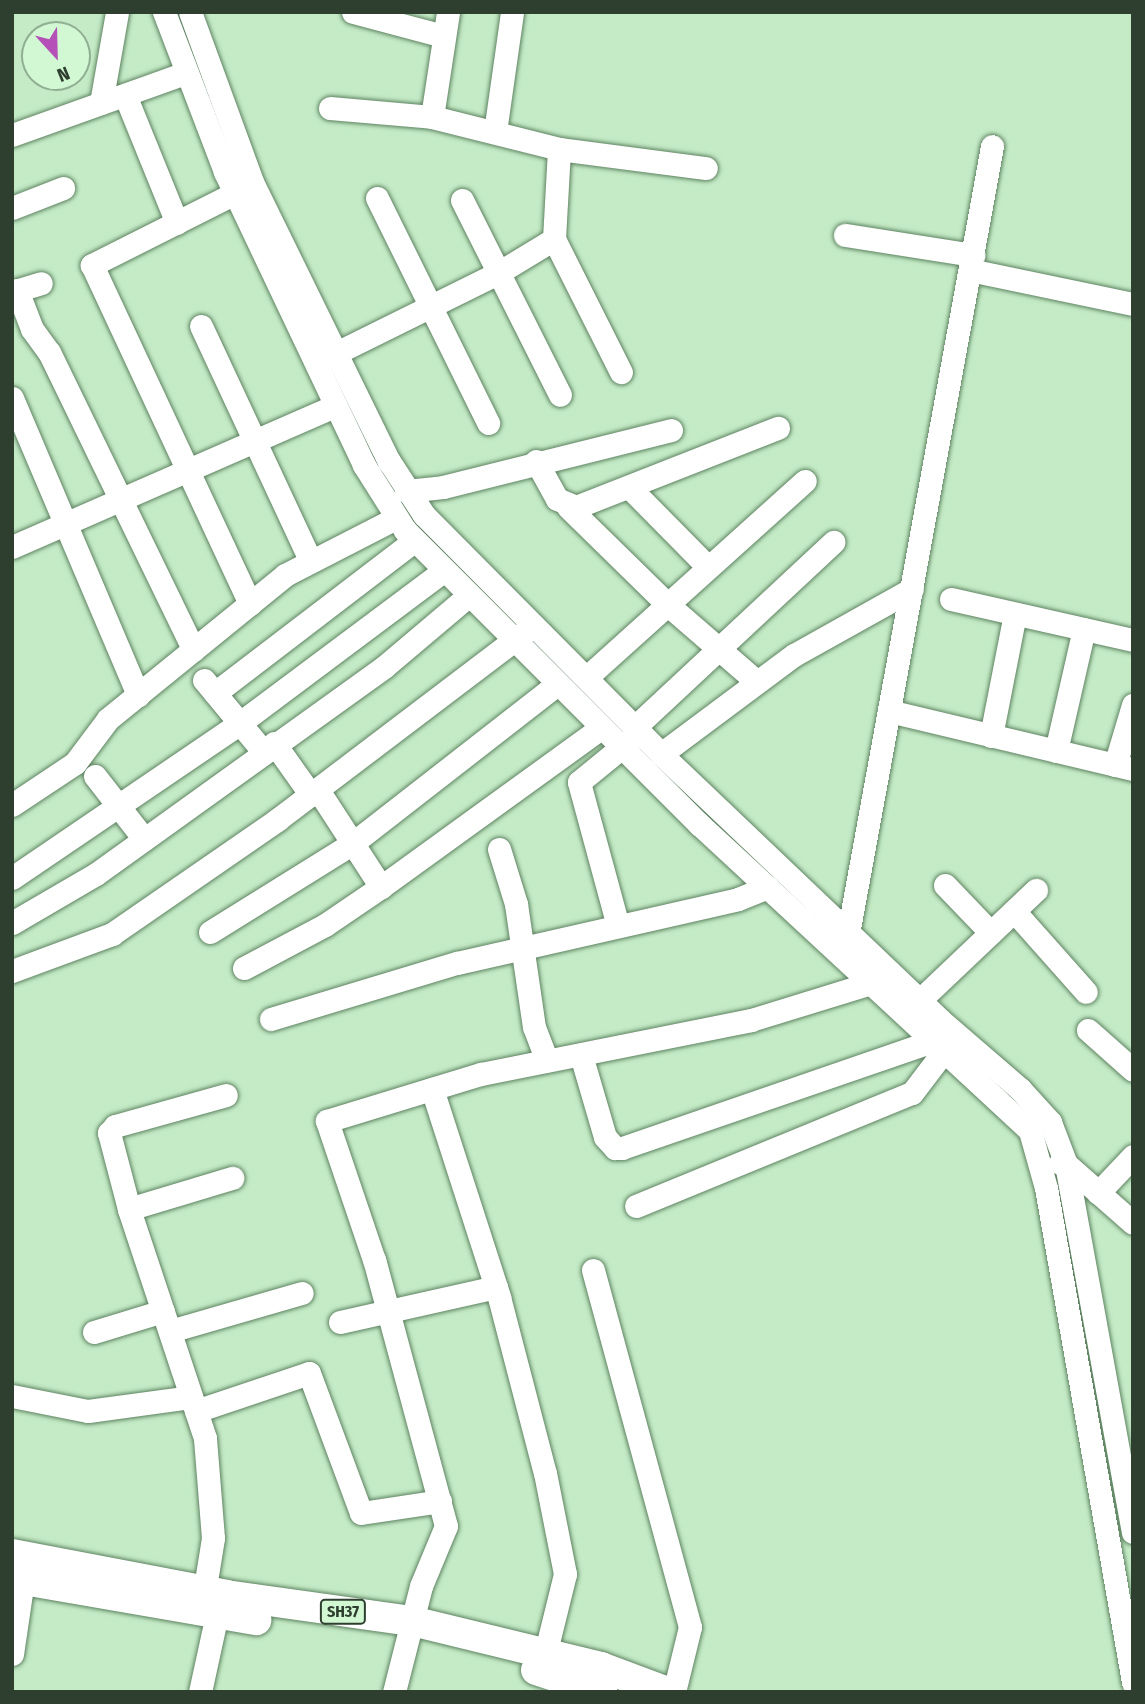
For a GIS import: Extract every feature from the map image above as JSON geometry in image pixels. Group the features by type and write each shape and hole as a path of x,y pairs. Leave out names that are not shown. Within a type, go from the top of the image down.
{"main road":[{"name":"SH37","path":"18,1567 207,1605 410,1631 668,1692"},
{"name":"SH37","path":"544,1662 601,1692"}],"street":[{"path":"101,103 117,12"},
{"path":"164,12 185,73 325,358 406,491 446,539 535,623 661,754 849,934 1041,1110 1066,1164 1123,1408 1133,1532"},
{"path":"190,12 244,189"},
{"path":"353,12 444,36"},
{"path":"432,117 448,12"},
{"path":"495,132 512,12"},
{"path":"12,135 185,73"},
{"path":"125,95 177,223"},
{"path":"330,108 432,117 559,149 706,168"},
{"path":"844,957 992,146"},
{"path":"559,149 554,239 621,372"},
{"path":"12,208 63,188"},
{"path":"244,189 92,265 250,604"},
{"path":"377,198 488,423"},
{"path":"462,200 560,396"},
{"path":"845,235 971,263 1133,304"},
{"path":"325,358 498,273 554,239"},
{"path":"41,283 15,291 32,329 49,352 194,650"},
{"path":"201,326 310,560"},
{"path":"325,358 335,406 396,518 414,541 601,728 1028,1128 1039,1160 1133,1682"},
{"path":"12,398 62,525 138,695"},
{"path":"12,547 123,501 335,406"},
{"path":"569,507 629,487 778,428"},
{"path":"406,491 443,487 536,461 671,430"},
{"path":"536,461 557,499 569,507 667,604 756,681"},
{"path":"587,677 805,481"},
{"path":"629,487 708,567"},
{"path":"12,805 75,763 101,726 250,604 310,560 396,518"},
{"path":"382,887 314,793 269,747 240,723 209,687 414,541"},
{"path":"618,926 578,790 583,776 621,747 719,648 833,542"},
{"path":"12,878 120,808 240,723 443,571"},
{"path":"661,754 756,681 912,589"},
{"path":"12,923 96,874 269,747 384,667 468,596"},
{"path":"951,599 1133,640"},
{"path":"991,736 1015,614"},
{"path":"12,971 113,934 314,793 514,642 535,623"},
{"path":"1056,751 1084,629"},
{"path":"210,932 353,844 557,684"},
{"path":"889,710 1124,767 1133,705"},
{"path":"244,968 325,925 382,887 601,728"},
{"path":"95,776 144,839"},
{"path":"499,849 514,894 534,1027 547,1061"},
{"path":"945,885 991,933"},
{"path":"271,1019 520,948 738,899 768,887"},
{"path":"920,1000 1036,890"},
{"path":"1014,911 1086,992"},
{"path":"394,1692 410,1631 446,1527 389,1311 327,1121 432,1089 547,1061 751,1020 871,982"},
{"path":"1088,1030 1133,1070"},
{"path":"581,1055 605,1137 615,1148 622,1148 938,1046"},
{"path":"636,1206 912,1093 938,1046"},
{"path":"432,1089 496,1287 545,1473 565,1574 544,1662"},
{"path":"200,1692 213,1538 205,1438 129,1209 109,1133 115,1126 226,1095"},
{"path":"1098,1193 1133,1156"},
{"path":"1039,1160 1066,1164 1133,1223"},
{"path":"129,1209 232,1178"},
{"path":"593,1270 690,1627 674,1692"},
{"path":"340,1322 496,1287"},
{"path":"94,1332 167,1321 302,1293"},
{"path":"12,1396 88,1412 193,1404 309,1373 361,1513 440,1501"},
{"path":"12,1654 18,1567"}]}
